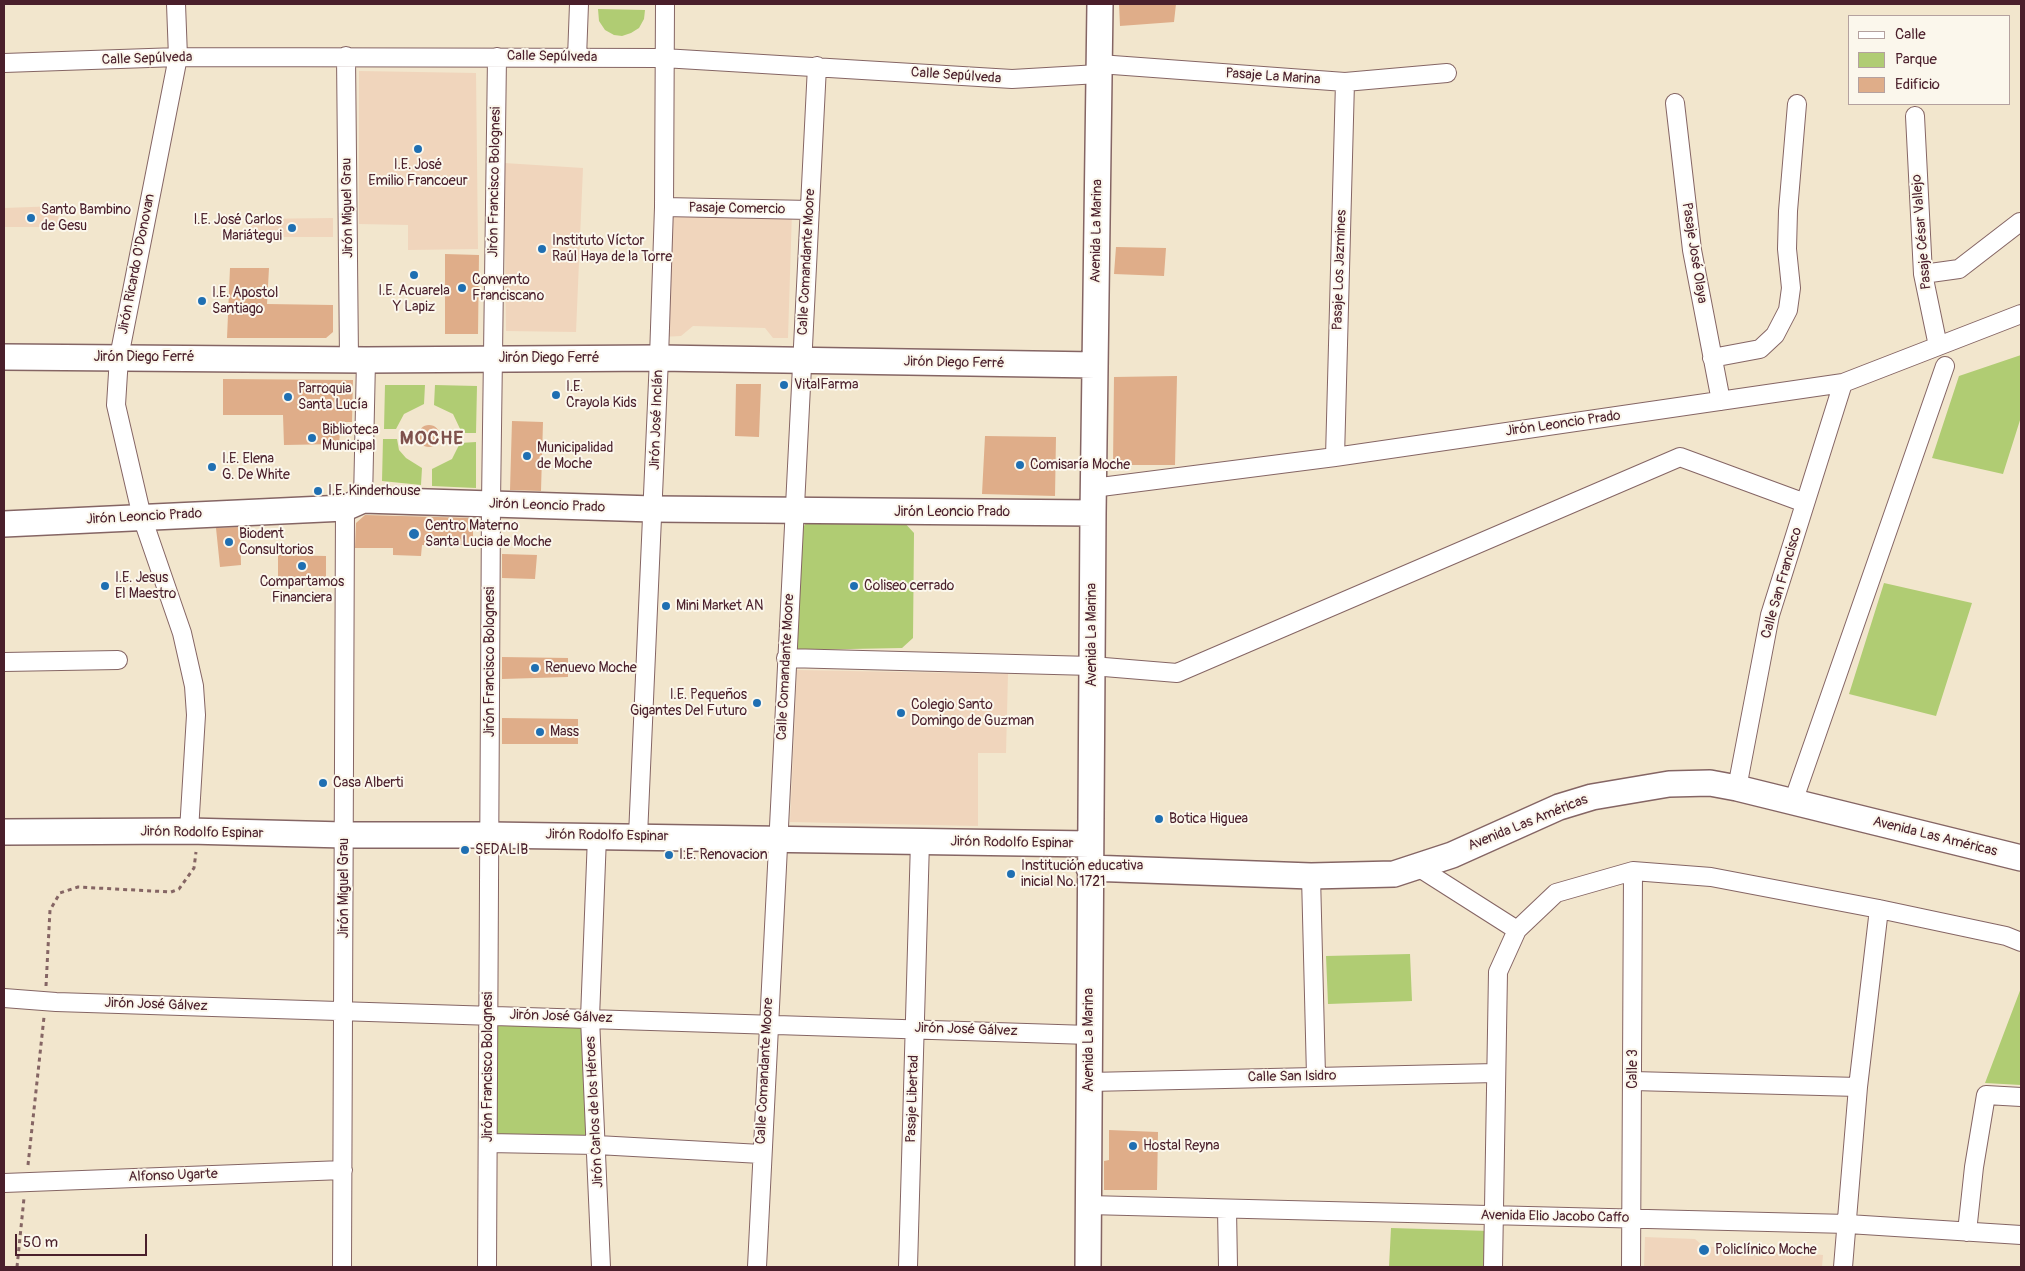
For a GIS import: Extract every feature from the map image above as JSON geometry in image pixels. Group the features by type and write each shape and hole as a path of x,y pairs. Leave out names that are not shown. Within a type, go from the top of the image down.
{"street":[{"name":"Jirón Ricardo O'Donovan","path":"176,4 178,57 119,357 116,405 118,423 142,517 182,633 194,686 196,715 192,826"},
{"path":"577,58 579,4"},
{"name":"Jirón José Inclán","path":"638,836 664,207 663,58 665,4"},
{"name":"Avenida La Marina","path":"1088,1267 1093,488 1100,4"},
{"name":"Jirón Miguel Grau","path":"342,1267 344,836 358,359 346,56"},
{"name":"Calle Sepúlveda","path":"4,63 178,57 663,58 1012,79 1099,69"},
{"name":"Jirón Francisco Bolognesi","path":"487,1267 491,504 497,57"},
{"name":"Calle Comandante Moore","path":"756,1267 817,66"},
{"name":"Pasaje La Marina","path":"1099,69 1345,82 1447,73"},
{"name":"Pasaje Los Jazmines","path":"1334,458 1345,82"},
{"name":"Pasaje José Olaya","path":"1675,103 1692,250 1721,401"},
{"path":"1712,358 1760,348 1775,336 1788,310 1791,288 1787,249 1788,211 1797,104"},
{"name":"Pasaje César Vallejo","path":"1915,116 1923,274 1938,346"},
{"name":"Pasaje Comercio","path":"664,207 810,210"},
{"path":"1923,274 1959,269 2020,222"},
{"name":"Jirón Leoncio Prado","path":"1093,488 1334,458 1843,383 2021,314"},
{"name":"Jirón Diego Ferré","path":"4,357 659,358 1095,365"},
{"path":"1794,802 1945,366"},
{"name":"Calle San Francisco","path":"1737,788 1770,615 1843,383"},
{"path":"786,658 1092,666 1177,673 1680,457 1805,503"},
{"name":"Jirón Leoncio Prado","path":"4,524 354,504 491,504 653,509 1093,513"},
{"path":"4,662 118,660"},
{"name":"Avenida Las Américas","path":"1090,868 1311,876 1394,874 1418,867 1559,808 1592,797 1669,784 1710,783 2021,858"},
{"name":"Jirón Rodolfo Espinar","path":"4,832 192,826 344,836 490,834 1090,844"},
{"name":"Jirón Carlos de los Héroes","path":"597,836 590,1018 601,1267"},
{"name":"Pasaje Libertad","path":"908,1267 920,841"},
{"path":"1418,867 1517,930"},
{"path":"1493,1267 1498,972 1517,930 1556,892 1633,871 1711,877 1879,909 2006,936 2021,942"},
{"name":"Calle 3","path":"1631,1267 1633,871"},
{"path":"1311,876 1316,1076"},
{"path":"1842,1267 1848,1224 1858,1087 1879,909"},
{"name":"Jirón José Gálvez","path":"4,998 45,1001 1089,1035"},
{"name":"Calle San Isidro","path":"1089,1082 1496,1073"},
{"path":"1633,1081 1858,1087"},
{"path":"1967,1232 1974,1167 1986,1094 2021,1097"},
{"path":"488,1143 597,1145 761,1154"},
{"name":"Alfonso Ugarte","path":"4,1183 343,1170"},
{"name":"Avenida Elio Jacobo Caffo","path":"1088,1205 1848,1224 2021,1235"},
{"path":"1227,1209 1228,1267"}],"path":[{"path":"38,1069 45,1001 50,910 55,898 65,890 78,887 171,892 179,889 194,868 192,826"}],"shaded area":[{"name":"I.E. José Emilio Francoeur","path":"359,71 476,73 478,249 408,250 408,225 359,224"},
{"name":"Instituto Víctor Raúl Haya de la Torre","path":"504,163 583,168 576,332 506,331"},
{"name":"Santo Bambino de Gesu","path":"59,206 58,227 4,227 4,208"},
{"path":"665,208 792,211 788,338 773,338 765,328 693,326 681,336 661,337"},
{"name":"I.E. José Carlos Mariátegui","path":"333,218 333,237 251,237 251,219"},
{"name":"Colegio Santo Domingo de Guzman","path":"797,670 1008,674 1006,753 978,753 978,826 790,822"},
{"name":"Policlínico Moche","path":"1645,1237 1695,1239 1703,1246 1823,1255 1822,1267 1644,1267"}],"green space":[{"path":"598,9 645,10 644,19 639,28 631,33 622,36 614,35 605,30 599,21"},
{"path":"2021,355 2021,417 2003,474 1932,458 1959,376"},
{"path":"385,385 425,385 424,404 404,414 396,429 384,429"},
{"path":"435,385 477,386 476,433 462,433 453,414 434,405"},
{"path":"383,439 397,439 399,450 406,458 422,468 421,485 382,481"},
{"path":"476,442 476,488 432,486 432,469 452,459 460,443"},
{"name":"Coliseo cerrado","path":"902,520 914,533 913,638 902,648 798,650 792,643 798,533 808,521"},
{"path":"1884,583 1972,603 1936,716 1849,694"},
{"path":"1410,954 1412,1001 1328,1004 1326,956"},
{"path":"2021,988 2021,1085 1985,1083"},
{"path":"492,1020 588,1024 592,1141 491,1138"},
{"path":"1391,1228 1490,1231 1487,1267 1389,1267"}],"building":[{"path":"1119,4 1176,4 1174,22 1120,26"},
{"path":"1116,247 1166,248 1164,276 1114,274"},
{"name":"Convento Franciscano","path":"445,254 479,255 478,334 445,334"},
{"path":"230,268 269,268 267,304 333,305 333,332 326,338 227,338"},
{"path":"1177,376 1175,465 1113,465 1114,377"},
{"name":"Parroquia Santa Lucía","path":"223,379 353,380 352,422 341,422 339,444 284,445 283,415 223,415"},
{"path":"736,384 761,384 759,437 735,436"},
{"name":"Municipalidad de Moche","path":"512,421 543,422 541,491 510,490"},
{"path":"429,425 439,432 440,436 433,446 429,447 419,440 418,436 425,426"},
{"name":"Comisaría Moche","path":"985,436 1056,437 1055,496 982,494"},
{"name":"Centro Materno Santa Lucia de Moche","path":"365,515 473,518 473,545 422,545 421,556 393,555 393,548 355,548 356,523"},
{"name":"Biodent Consultorios","path":"240,527 241,565 220,567 216,528"},
{"path":"502,554 537,555 535,579 502,578"},
{"name":"Compartamos Financiera","path":"278,555 326,556 326,577 278,578"},
{"name":"Renuevo Moche","path":"502,657 568,658 568,677 502,679"},
{"name":"Mass","path":"502,718 578,719 578,744 502,744"},
{"path":"1109,1130 1158,1132 1157,1190 1104,1190 1104,1161 1109,1160"}],"place":[{"name":"I.E. José Emilio Francoeur","path":"418,149"},
{"name":"Santo Bambino de Gesu","path":"31,218"},
{"name":"I.E. José Carlos Mariátegui","path":"292,228"},
{"name":"Instituto Víctor Raúl Haya de la Torre","path":"542,249"},
{"name":"I.E. Acuarela Y Lapiz","path":"414,275"},
{"name":"Convento Franciscano","path":"462,288"},
{"name":"I.E. Apostol Santiago","path":"202,301"},
{"name":"VitalFarma","path":"784,385"},
{"name":"I.E. Crayola Kids","path":"556,395"},
{"name":"Parroquia Santa Lucía","path":"288,397"},
{"name":"Biblioteca Municipal","path":"312,438"},
{"name":"Municipalidad de Moche","path":"527,456"},
{"name":"Comisaría Moche","path":"1020,465"},
{"name":"I.E. Elena G. De White","path":"212,467"},
{"name":"I.E. Kinderhouse","path":"318,491"},
{"name":"Centro Materno Santa Lucia de Moche","path":"414,534"},
{"name":"Biodent Consultorios","path":"229,542"},
{"name":"Compartamos Financiera","path":"302,566"},
{"name":"I.E. Jesus El Maestro","path":"105,586"},
{"name":"Coliseo cerrado","path":"854,586"},
{"name":"Mini Market AN","path":"666,606"},
{"name":"Renuevo Moche","path":"535,668"},
{"name":"I.E. Pequeños Gigantes Del Futuro","path":"757,703"},
{"name":"Colegio Santo Domingo de Guzman","path":"901,713"},
{"name":"Mass","path":"540,732"},
{"name":"Casa Alberti","path":"323,783"},
{"name":"Botica Higuea","path":"1159,819"},
{"name":"SEDALIB","path":"465,850"},
{"name":"I.E. Renovacion","path":"669,855"},
{"name":"Institución educativa inicial No. 1721","path":"1011,874"},
{"name":"Hostal Reyna","path":"1133,1146"},
{"name":"Policlínico Moche","path":"1704,1250"}],"district":[{"name":"MOCHE","path":"432,439"}]}
